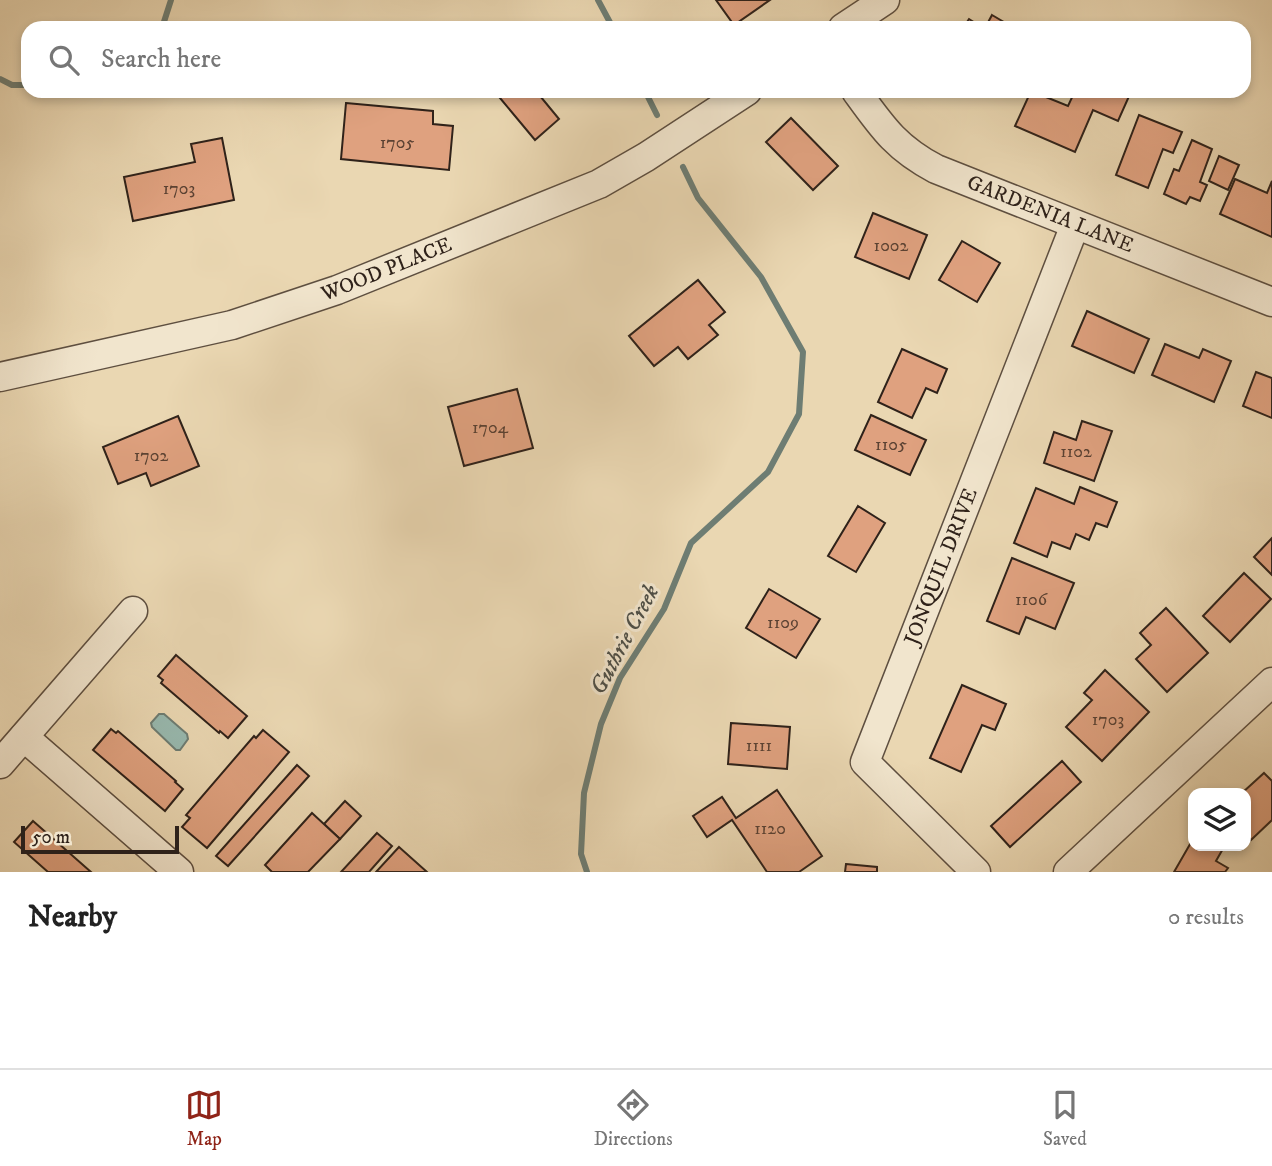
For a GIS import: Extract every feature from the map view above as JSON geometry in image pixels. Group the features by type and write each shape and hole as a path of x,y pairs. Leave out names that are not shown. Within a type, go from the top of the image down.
{"street":[{"path":"853,21 884,0"},
{"name":"WOOD PLACE","path":"0,377 232,325 337,290 599,184 736,98"},
{"name":"GARDENIA LANE","path":"861,98 893,140 921,161 1074,225 1272,302"},
{"name":"JONQUIL DRIVE","path":"976,872 865,762 1074,225"},
{"path":"0,764 133,611"},
{"path":"1068,872 1272,682"},
{"path":"24,737 179,872"}],"water":[{"path":"159,714 164,714 187,734 188,739 180,750 176,750 152,727 151,723"}],"building":[{"path":"716,0 770,0 740,21 731,21"},
{"path":"992,15 1002,21 989,21"},
{"path":"500,98 542,98 559,119 535,140"},
{"path":"1028,98 1048,98 1068,106 1072,98 1128,98 1118,121 1093,110 1075,152 1015,126"},
{"path":"346,103 433,111 433,124 453,126 449,170 341,159"},
{"path":"1139,115 1182,132 1173,153 1163,149 1148,188 1116,175"},
{"path":"791,118 838,166 813,190 766,142"},
{"path":"222,138 234,200 133,221 124,177 195,162 191,144"},
{"path":"1192,140 1212,149 1200,182 1207,185 1200,201 1190,197 1186,204 1164,194 1174,169 1179,171"},
{"path":"1219,156 1239,165 1228,190 1209,181"},
{"path":"1235,179 1267,193 1272,181 1272,237 1220,214"},
{"path":"873,213 927,235 909,279 855,257"},
{"path":"962,241 1000,263 977,302 939,280"},
{"path":"698,280 725,312 709,325 718,335 688,359 678,347 654,366 629,336"},
{"path":"1087,311 1149,339 1134,373 1072,346"},
{"path":"1165,344 1199,358 1203,349 1231,361 1214,402 1152,375"},
{"path":"902,349 947,369 937,393 926,388 912,418 878,402"},
{"path":"1256,372 1272,378 1272,418 1243,406"},
{"path":"517,389 533,448 464,466 448,407"},
{"path":"871,415 926,440 910,475 855,450"},
{"path":"178,416 199,466 151,486 146,473 118,484 103,447"},
{"path":"1082,421 1112,431 1094,481 1044,463 1054,432 1076,440"},
{"path":"1080,487 1117,502 1107,527 1096,523 1089,540 1076,534 1070,549 1052,542 1047,557 1014,543 1036,488 1074,504"},
{"path":"858,506 885,523 856,572 828,556"},
{"path":"1272,538 1272,575 1254,557"},
{"path":"1012,558 1074,583 1055,629 1026,617 1019,634 987,621"},
{"path":"1244,573 1271,599 1230,642 1203,616"},
{"path":"769,589 820,619 796,658 746,628"},
{"path":"1166,608 1208,653 1167,692 1136,659 1151,645 1140,633"},
{"path":"176,655 247,716 228,738 161,683 163,680 158,676"},
{"path":"1105,670 1149,712 1102,761 1066,727 1092,700 1084,693"},
{"path":"962,685 1006,704 995,730 982,725 961,772 930,758"},
{"path":"731,723 790,727 787,769 728,764"},
{"path":"111,729 116,733 118,731 183,789 165,811 93,750"},
{"path":"263,730 289,752 207,848 182,827 190,818 186,815 254,736 256,738"},
{"path":"1062,761 1081,782 1010,847 991,826"},
{"path":"297,765 309,776 228,866 216,856"},
{"path":"1264,773 1272,781 1272,820 1251,840 1251,788 1248,788"},
{"path":"777,790 822,856 799,872 767,872 732,820 707,837 693,816 722,797 736,818"},
{"path":"345,801 361,816 340,839 324,824"},
{"path":"312,813 340,839 308,872 272,872 265,865"},
{"path":"33,821 91,872 48,872 14,842"},
{"path":"377,833 392,846 369,872 341,872"},
{"path":"399,847 427,872 376,872"},
{"path":"1188,848 1188,851 1222,851 1216,861 1228,868 1225,872 1174,872"},
{"path":"846,864 877,867 877,872 845,872"}],"waterway":[{"name":"Guthrie Creek","path":"164,21 171,0"},
{"name":"Guthrie Creek","path":"598,0 609,21"},
{"name":"Guthrie Creek","path":"0,79 12,85 21,85"},
{"name":"Guthrie Creek","path":"648,98 657,115"},
{"name":"Guthrie Creek","path":"587,872 581,854 584,793 601,724 620,678 664,609 691,543 768,472 799,414 803,352 761,277 698,198 683,167"}]}
